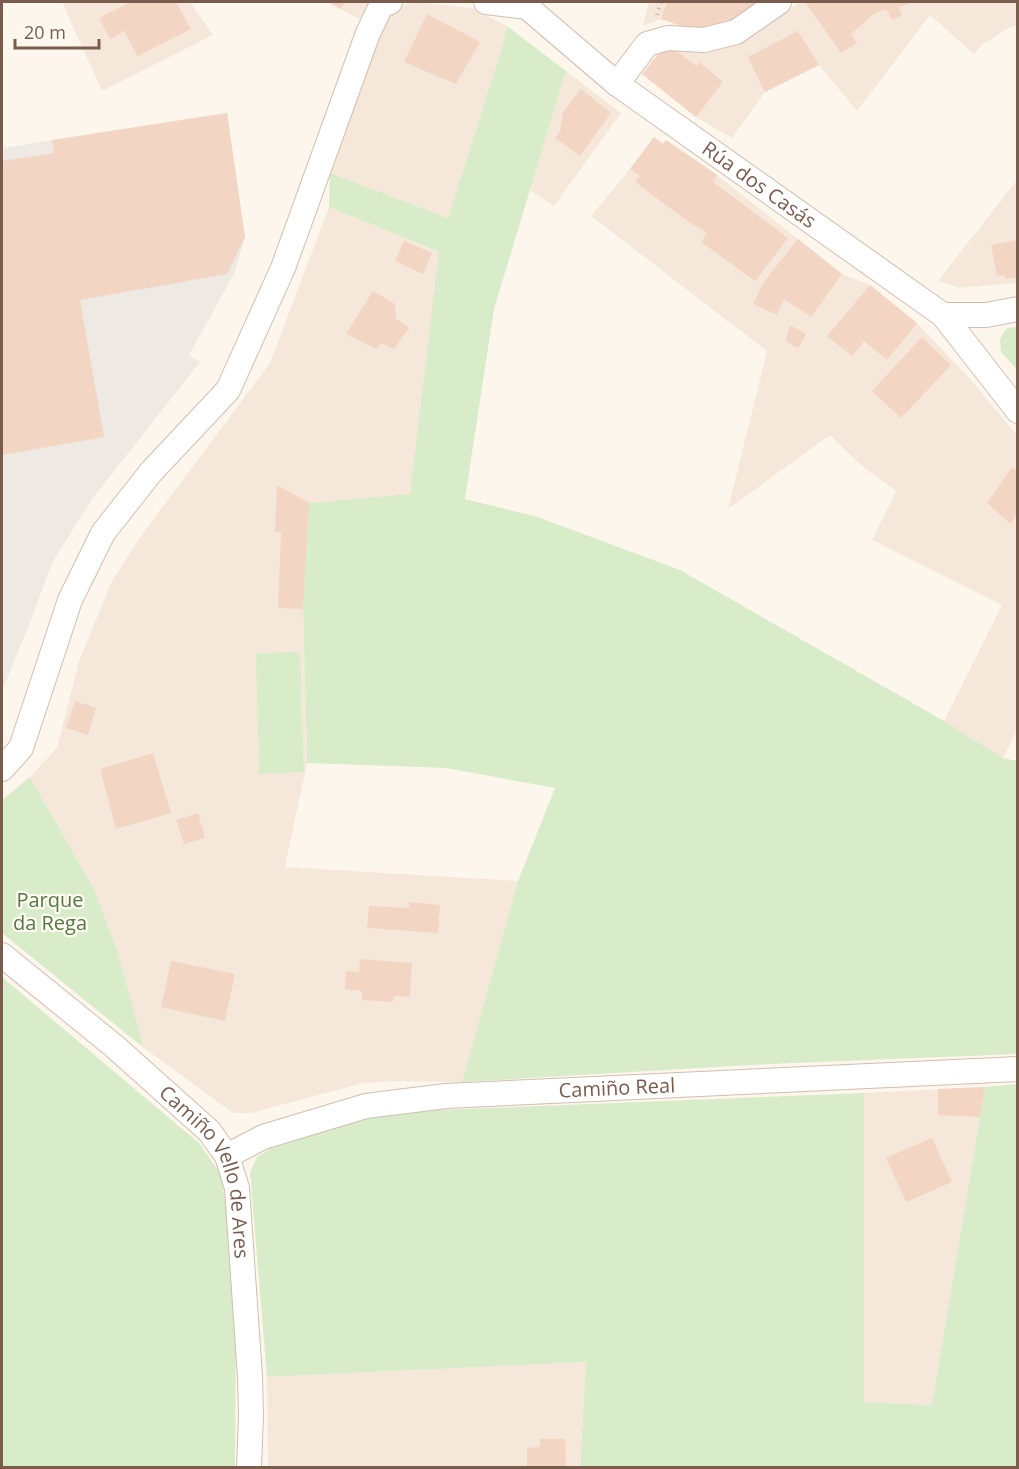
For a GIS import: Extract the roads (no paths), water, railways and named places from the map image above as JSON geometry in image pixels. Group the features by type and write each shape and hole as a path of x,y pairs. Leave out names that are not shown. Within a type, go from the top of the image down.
{"street":[{"path":"2,769 21,748 70,600 103,533 151,472 228,390 283,268 368,33 381,6 390,2"},
{"path":"486,2 526,4"},
{"path":"617,84 647,44 669,38 704,40 736,32 779,2"},
{"name":"Rúa dos Casás","path":"526,4 617,84 944,315 1017,411"},
{"path":"944,315 986,315 1017,309"},
{"name":"Camiño Vello de Ares","path":"2,955 114,1046 209,1131 227,1156 237,1188 249,1365 251,1414 249,1467"},
{"name":"Camiño Real","path":"227,1156 263,1137 366,1106 435,1098 1017,1069"}],"park label":[{"name":"Parque da Rega","path":"50,912"}]}
